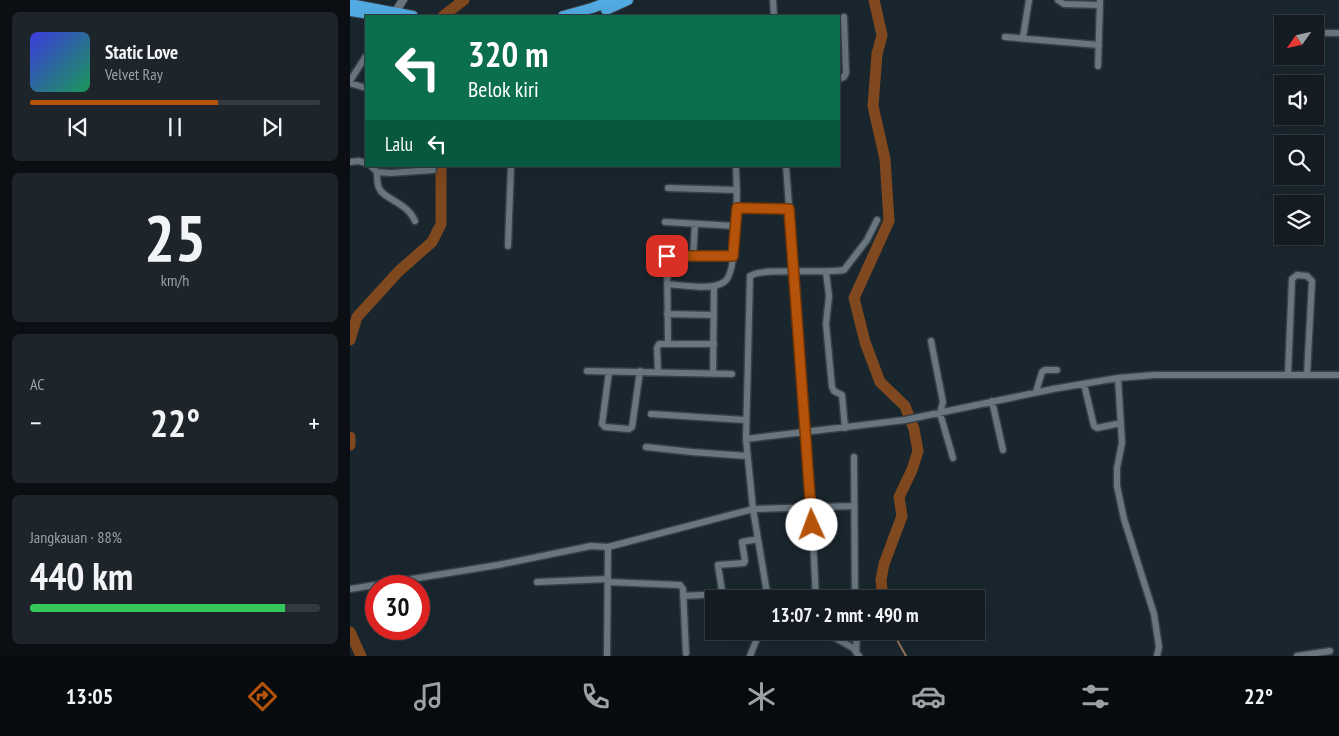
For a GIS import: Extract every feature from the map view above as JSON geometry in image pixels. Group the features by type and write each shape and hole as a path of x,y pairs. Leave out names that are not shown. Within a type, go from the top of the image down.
{"highway":[{"path":"567,15 613,0"},
{"path":"590,15 628,0"},
{"path":"350,4 394,14"},
{"path":"350,11 376,15"}],"street":[{"path":"394,14 403,0"},
{"path":"773,0 774,15"},
{"path":"1023,37 1029,0"},
{"path":"1058,0 1064,4 1100,3 1098,66"},
{"path":"840,79 844,77 846,73 844,17"},
{"path":"1324,33 1339,33"},
{"path":"1004,37 1023,37 1099,45"},
{"path":"365,58 350,82 365,88"},
{"path":"350,162 365,163"},
{"path":"372,167 377,172 391,173 411,169 433,170"},
{"path":"508,246 511,167"},
{"path":"786,167 816,590"},
{"path":"667,284 714,287 728,279 731,272 736,226 736,168"},
{"path":"377,172 380,191 410,211 414,220"},
{"path":"668,188 737,190"},
{"path":"737,208 789,209"},
{"path":"766,590 753,509 746,439 750,276 757,273 842,270 846,268 867,240 877,220"},
{"path":"665,222 736,226"},
{"path":"693,256 694,224"},
{"path":"655,256 733,256"},
{"path":"667,256 668,344"},
{"path":"826,272 829,296 826,324 832,386 834,391 842,395 845,428"},
{"path":"1288,374 1292,279 1295,275 1298,275 1307,276 1312,281 1307,375"},
{"path":"713,374 714,287"},
{"path":"667,314 714,315"},
{"path":"931,341 943,402 940,413 953,458"},
{"path":"658,372 658,346 661,344 714,344"},
{"path":"1036,392 1042,372 1045,370 1057,370"},
{"path":"587,371 732,374"},
{"path":"609,372 602,424 605,428 628,429 632,427 640,371"},
{"path":"746,439 905,420 1036,392 1118,378 1154,375 1339,375"},
{"path":"1118,378 1122,443 1117,468 1117,486 1124,519 1154,614 1158,639 1157,656"},
{"path":"1084,384 1094,426 1097,428 1121,423"},
{"path":"992,401 1003,450"},
{"path":"651,414 746,420"},
{"path":"646,447 747,456"},
{"path":"854,458 855,590"},
{"path":"350,589 498,565 586,547 608,547 753,509 854,506"},
{"path":"683,596 719,595 722,591 718,565 745,563 742,542 758,539"},
{"path":"607,656 608,547"},
{"path":"537,582 608,581 679,584 683,589 686,653"},
{"path":"750,656 756,640"},
{"path":"838,640 858,654"},
{"path":"857,640 858,654"},
{"path":"1297,656 1330,652"}],"waterway":[{"path":"444,15 464,0"},
{"path":"874,0 882,35 877,54 873,106 885,159 889,221 854,298 865,342 880,382 905,406 914,429 918,451 912,470 899,497 902,516 884,564 881,580 882,590"},
{"path":"350,340 357,317 399,271 432,242 441,224 441,167"},
{"path":"350,437 350,445"},
{"path":"350,632 361,656"},
{"path":"897,640 906,656"}],"route":[{"path":"667,256 733,256 737,208 789,209 812,525"}]}
